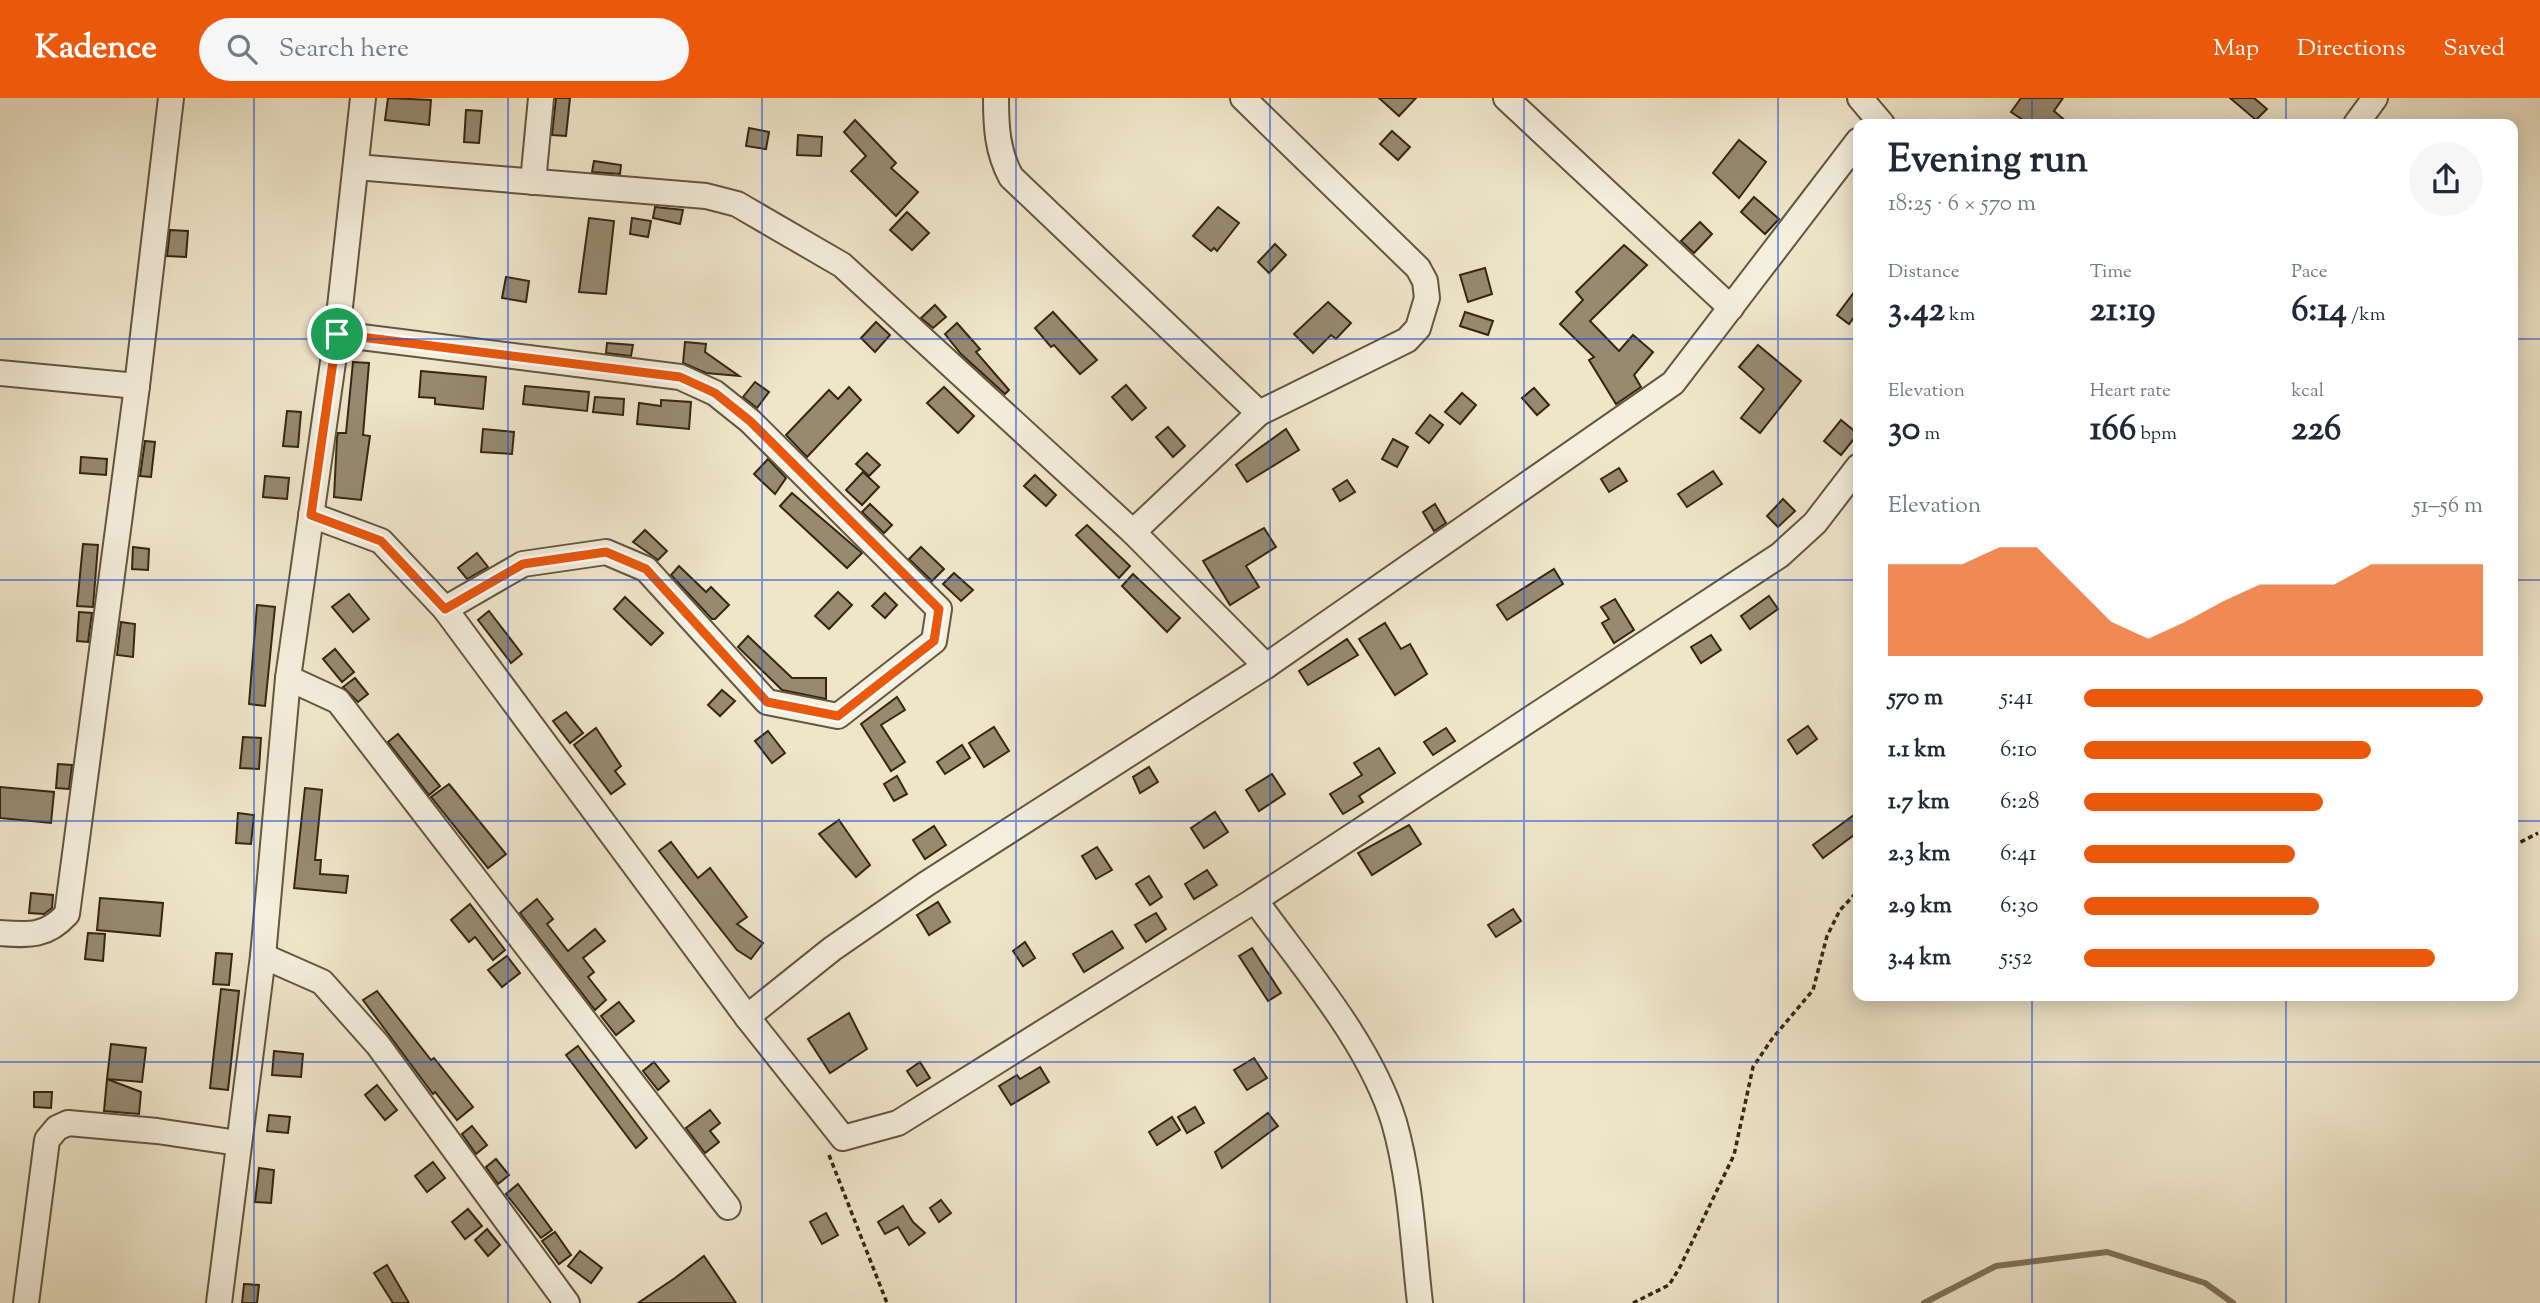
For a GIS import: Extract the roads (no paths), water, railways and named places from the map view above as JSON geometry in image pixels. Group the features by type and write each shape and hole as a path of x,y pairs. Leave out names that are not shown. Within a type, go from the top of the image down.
{"street":[{"path":"0,933 37,936 54,928 67,914 137,386 171,98"},
{"path":"219,1303 263,956 288,678 337,334 363,98"},
{"path":"533,182 541,98"},
{"path":"996,98 998,141 1002,160 1011,177 1259,413"},
{"path":"1133,531 1259,413 1407,340 1418,328 1427,298 1425,281 1418,268 1243,98"},
{"path":"1506,98 1731,308"},
{"path":"1860,98 1874,119"},
{"path":"2360,119 2375,98"},
{"path":"747,1017 832,949 926,884 1266,666 1673,383 1853,148"},
{"path":"356,167 723,199 831,257 1133,531 1266,666"},
{"path":"337,334 680,377 715,393 750,421 939,609 934,641 838,716 767,702 646,569 606,552 523,564 445,609"},
{"path":"0,373 137,386"},
{"path":"311,515 381,541 445,609 747,1017 843,1138 898,1123 1255,900 1780,555 1799,541 1853,473"},
{"path":"288,678 338,701 728,1207"},
{"path":"1255,900 1372,1070 1393,1121 1406,1175 1420,1303"},
{"path":"263,956 322,982 370,1035 567,1303"},
{"path":"26,1303 47,1140 57,1128 68,1123 157,1130 238,1143"}],"waterway":[{"path":"1924,1303 1996,1266 2107,1252 2205,1283 2233,1303"}]}
